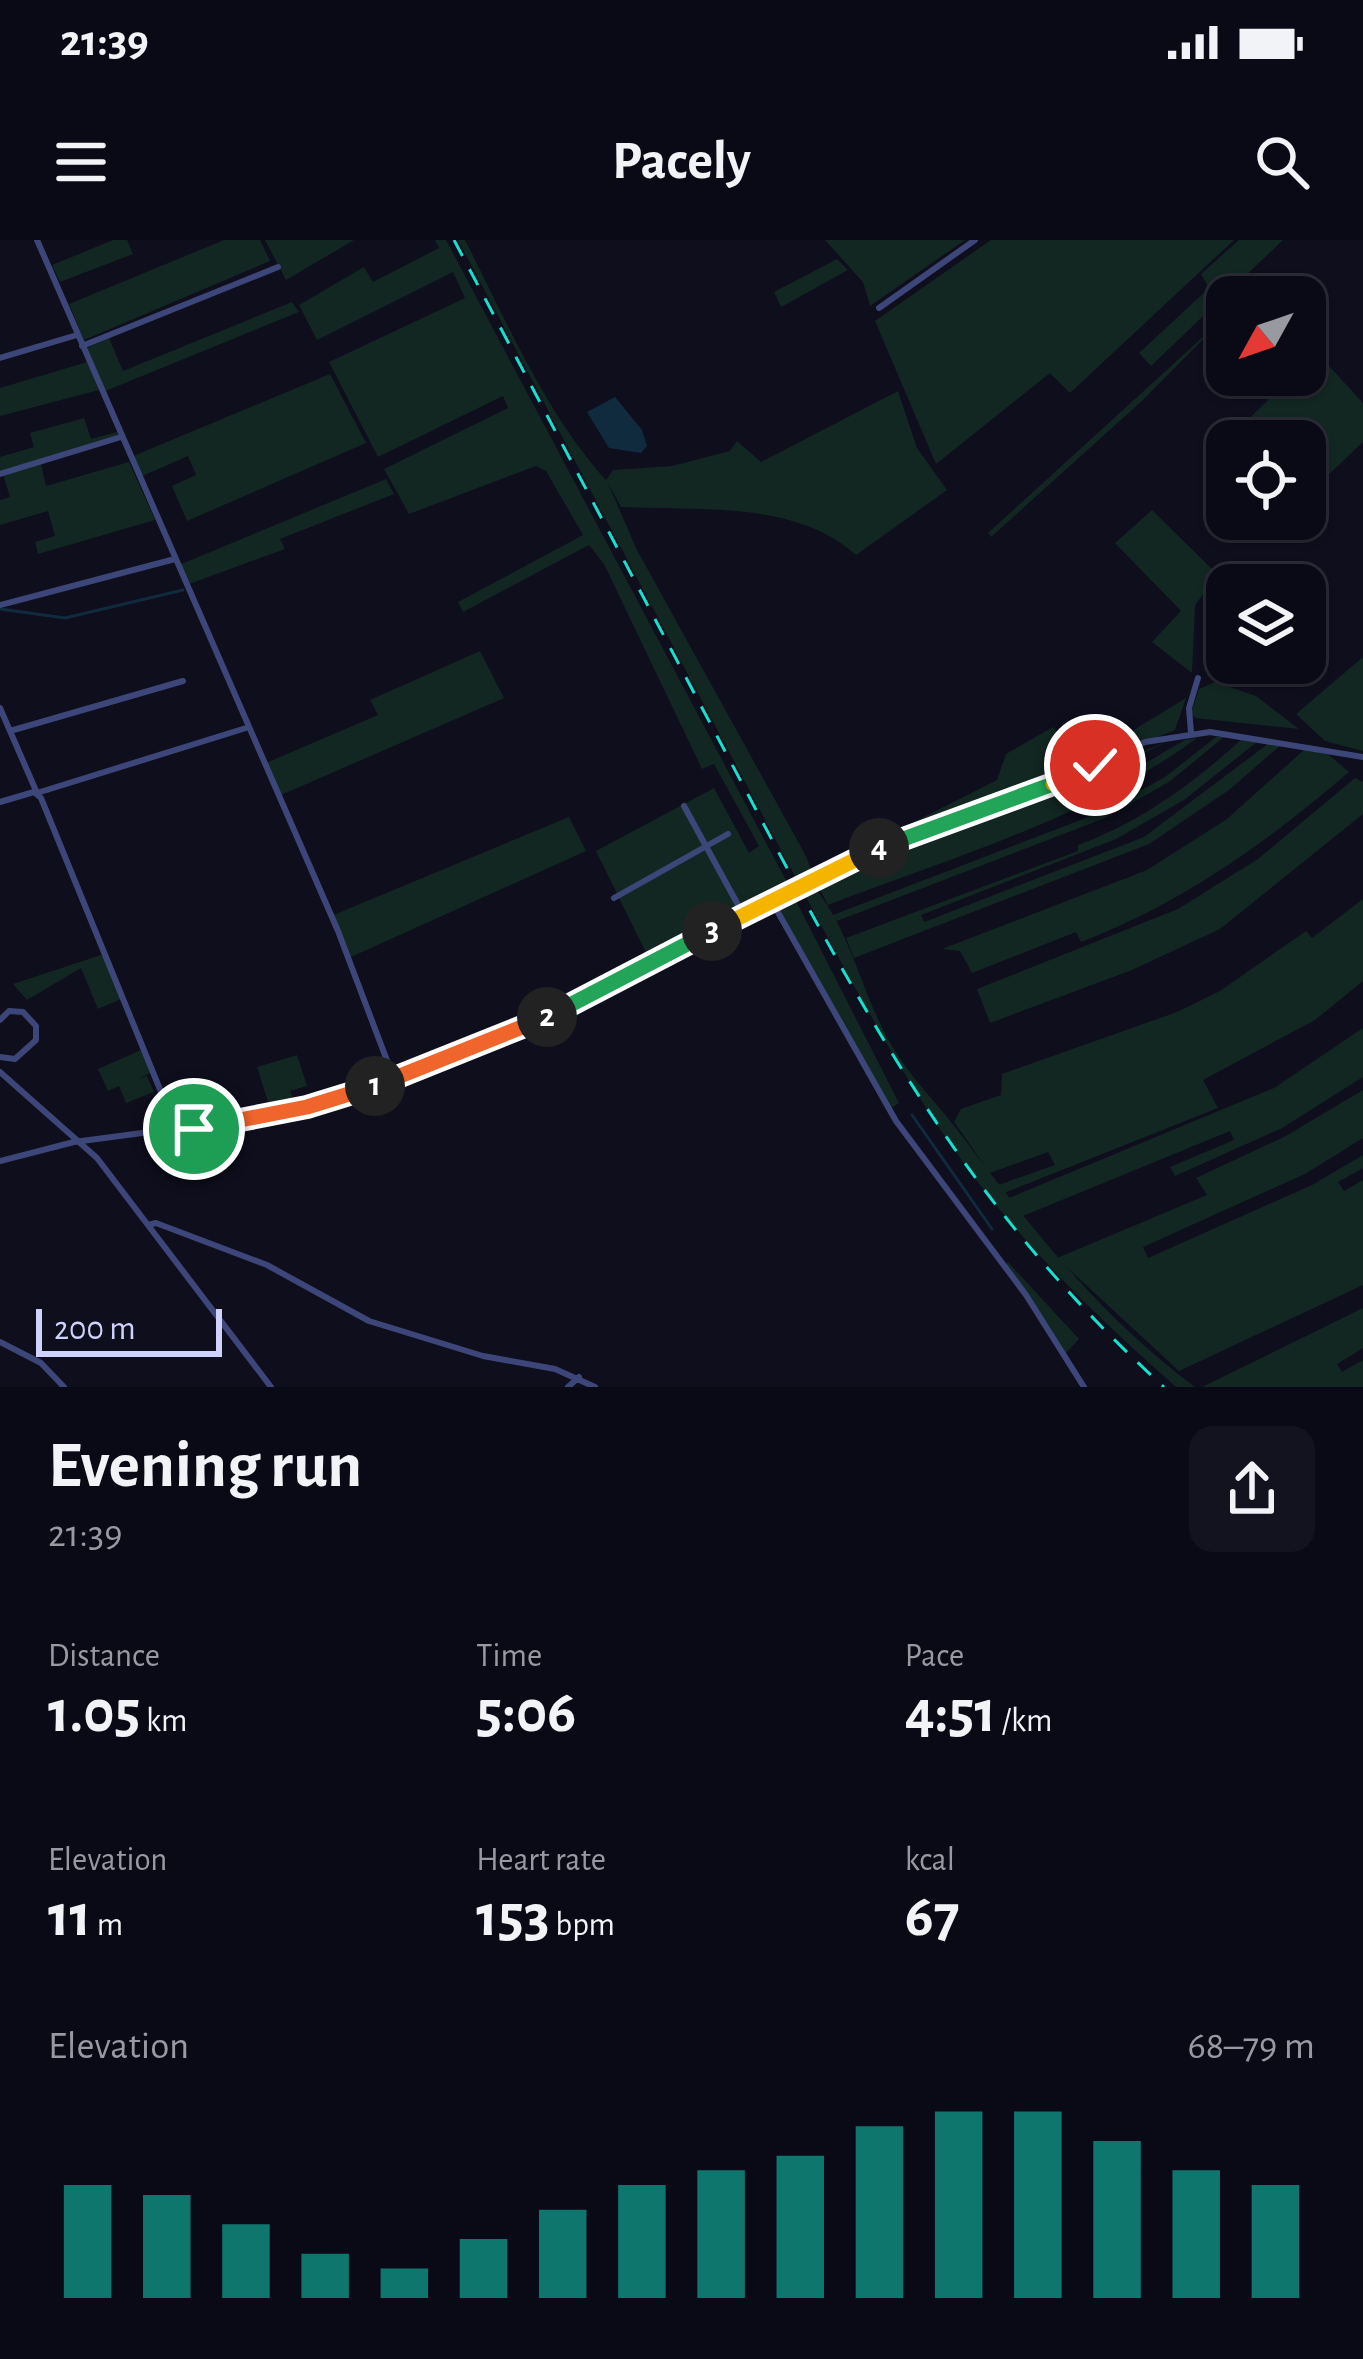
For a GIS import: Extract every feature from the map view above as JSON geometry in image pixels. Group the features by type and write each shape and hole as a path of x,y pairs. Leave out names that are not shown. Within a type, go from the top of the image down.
{"street":[{"path":"38,240 338,931 394,1079"},
{"path":"879,308 975,240"},
{"path":"82,346 278,267"},
{"path":"0,358 78,335"},
{"path":"0,474 121,437"},
{"path":"0,605 175,559"},
{"path":"1191,733 1189,714 1198,678"},
{"path":"10,731 183,680"},
{"path":"0,708 135,1018 177,1131"},
{"path":"0,802 246,728"},
{"path":"0,1162 81,1142 177,1131 307,1107 394,1079 534,1024 884,846 1029,795 1145,742 1191,733 1237,734 1362,756"},
{"path":"684,806 743,914"},
{"path":"614,898 728,834"},
{"path":"771,900 896,1121 1026,1295 1084,1387"},
{"path":"0,1020 9,1011 23,1012 36,1026 36,1040 15,1059 0,1057"},
{"path":"0,1072 81,1142 271,1387"},
{"path":"148,1225 166,1226 267,1265 380,1326 579,1377 595,1387"},
{"path":"0,1342 41,1363 64,1387"},
{"path":"568,1387 579,1377"}],"green space":[{"path":"113,240 127,240 133,254 60,282 52,265"},
{"path":"224,240 260,240 270,261 84,340 69,304"},
{"path":"265,240 354,240 286,280"},
{"path":"435,240 446,240 789,886 771,896 768,892 648,957 596,851 714,788 749,853 759,846 714,764 702,769 604,564 589,545 463,612 458,602 583,535 546,471 536,466 409,514 384,469 508,408 503,396 378,457 329,362 465,298 453,272 317,340 299,305 364,267 373,282 439,248"},
{"path":"458,240 465,240 564,426 606,480 613,470 672,466 730,451 737,441 761,462 898,391 917,448 947,490 856,555 832,537 776,517 713,509 621,507 607,481 637,550 806,856 812,872 798,882"},
{"path":"825,240 965,240 870,306 863,282"},
{"path":"991,240 1234,240 1070,393 1050,373 936,464 875,321"},
{"path":"1239,240 1283,240 1245,276 1206,276 1206,283 1201,274"},
{"path":"837,259 848,270 781,307 774,292"},
{"path":"1206,291 1206,314 1151,366 1139,353"},
{"path":"292,302 299,312 103,392 87,348 109,338 123,371"},
{"path":"1206,334 1143,400 991,537 988,533"},
{"path":"87,362 99,390 0,416 0,388"},
{"path":"1326,363 1363,403 1363,442 1326,477 1326,420 1248,420 1272,396 1326,396"},
{"path":"330,374 366,443 187,521 172,486 196,475 188,456 140,477 131,457"},
{"path":"84,418 91,439 117,432 118,436 0,471 0,457 34,447 30,433"},
{"path":"129,462 155,520 38,554 35,542 55,536 48,511 0,525 0,500 10,497 3,474 41,464 46,486"},
{"path":"386,479 394,494 280,539 285,549 189,584 179,565"},
{"path":"1152,510 1207,564 1206,591 1195,605 1192,673 1152,642 1181,611 1115,543"},
{"path":"480,651 504,698 281,795 266,763 378,715 370,700"},
{"path":"1363,657 1363,751 1325,741 1296,714"},
{"path":"1221,684 1256,696 1299,729 1195,718 1191,713 1199,689"},
{"path":"1186,698 1175,730 815,872 997,780 1006,754 1053,727 1081,762"},
{"path":"1216,737 1224,737 1169,782 1105,818 837,921 833,915 1101,812 1165,777"},
{"path":"1197,738 1111,791 971,852 828,905 816,882 1164,743 1080,785 1087,797 1185,740"},
{"path":"1242,739 1257,742 1184,800 1116,839 921,915 924,922 1144,837 1269,743 1281,745 1229,790 1149,844 854,958 846,938 1078,851 1078,845 1165,800"},
{"path":"1305,749 1329,755 1349,772 1254,847 1155,909 1081,942 1076,932 972,973 960,951 942,949 1147,870 1227,819"},
{"path":"1355,778 1363,782 1363,814 1220,929 1132,970 990,1023 977,989 1178,909 1258,859"},
{"path":"569,817 586,851 351,957 331,916"},
{"path":"810,882 836,920 881,1026 907,1069 1067,1268 1127,1330 1195,1387 1176,1387 1118,1335 986,1193 877,1027 800,886"},
{"path":"791,891 899,1103 891,1108 781,913 781,900"},
{"path":"1363,899 1363,981 1315,1020 1203,1080 1218,1108 1004,1193 998,1185 1055,1165 1048,1152 990,1173 954,1122 961,1109 1001,1095 1002,1074 1177,1012 1220,991 1306,931 1312,938"},
{"path":"104,954 121,999 98,1009 81,968 27,1000 13,984"},
{"path":"1363,1028 1363,1077 1282,1128 1175,1176 1170,1167 1234,1140 1230,1131 1023,1216 1009,1198 1274,1088"},
{"path":"141,1050 150,1073 138,1079 147,1076 154,1092 126,1103 119,1086 108,1091 98,1069"},
{"path":"297,1055 307,1086 290,1091 294,1103 270,1108 257,1067"},
{"path":"1363,1090 1363,1138 1305,1174 1143,1247 1148,1258 1312,1185 1363,1155 1363,1168 1338,1182 1344,1191 1363,1180 1363,1285 1179,1371 1057,1258 1207,1195 1196,1178 1284,1137"},
{"path":"1006,1264 1079,1339 1065,1354"},
{"path":"1363,1308 1363,1348 1337,1364 1342,1372 1363,1360 1363,1387 1202,1387"}],"water":[{"path":"615,397 642,430 647,446 641,453 609,448 587,412"}],"waterway":[{"path":"0,609 65,618 183,590"},
{"path":"912,1115 992,1229"}],"railway":[{"path":"454,240 867,1012 968,1168 1026,1243 1164,1387"}],"route":[{"path":"194,1129 307,1107 507,1036 808,879 1095,765"}]}
